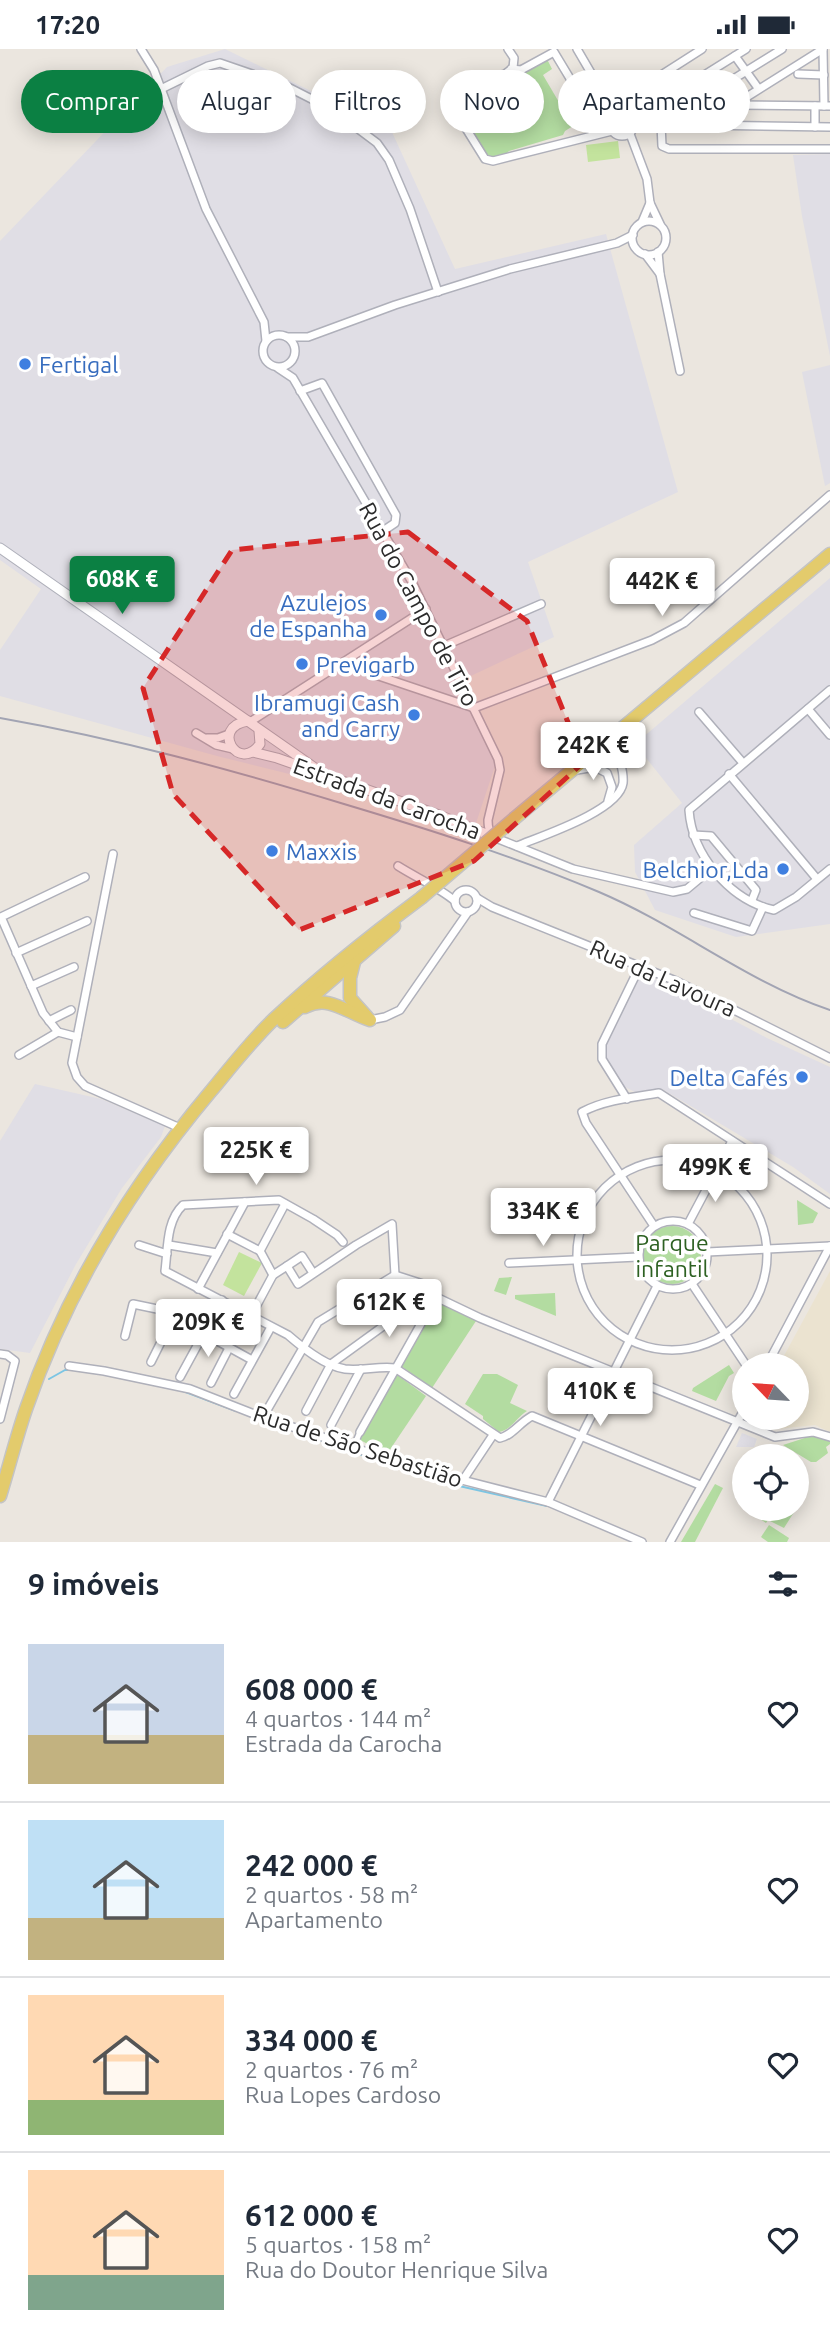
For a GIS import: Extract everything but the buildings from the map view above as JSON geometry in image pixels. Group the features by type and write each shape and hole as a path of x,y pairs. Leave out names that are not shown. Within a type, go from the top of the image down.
{"main road":[{"path":"0,1496 27,1408 81,1285 132,1193 180,1128 233,1065 272,1021 325,981 349,960 374,932 421,898 830,554"},
{"path":"345,1002 350,978 349,960"},
{"path":"325,981 337,983 345,1002 370,1020"},
{"path":"233,1065 293,1014 325,981"},
{"path":"293,1014 312,1003 345,1002"}],"street":[{"path":"141,49 154,70"},
{"path":"508,49 514,58 511,69 505,74 455,89 450,94 452,107 485,159 492,161 604,133"},
{"path":"577,49 589,70"},
{"path":"669,70 702,49"},
{"path":"712,70 747,49"},
{"path":"748,70 782,49"},
{"path":"750,94 823,49 827,63 827,106 750,105"},
{"path":"511,69 521,70 554,52 565,70"},
{"path":"735,56 745,70"},
{"path":"163,88 220,63 284,85 333,110 377,143 389,160 410,209 438,292"},
{"path":"798,74 826,81"},
{"path":"750,77 758,88"},
{"path":"163,94 200,196 264,322 266,341"},
{"path":"814,127 815,106"},
{"path":"750,126 830,127"},
{"path":"616,133 622,136 630,134 647,180 650,203 666,234 665,244 658,252 645,254"},
{"path":"660,133 662,146 669,149 830,149"},
{"path":"635,246 633,235 650,203"},
{"path":"642,222 652,221 660,225"},
{"path":"293,378 264,359 263,348 272,336 308,337 510,269 617,243 633,235"},
{"path":"617,243 635,246 645,254 660,274"},
{"path":"658,252 680,371"},
{"path":"264,322 294,345 293,378"},
{"path":"278,368 294,357 308,337"},
{"name":"Rua do Campo de Tiro","path":"293,378 426,609 500,764 499,780 488,820 488,828 496,838"},
{"path":"300,391 322,383 396,515 395,523 383,531"},
{"path":"343,664 474,708 652,640 684,623 830,495"},
{"path":"0,548 325,775"},
{"path":"444,646 541,604"},
{"path":"255,728 264,714 426,609"},
{"path":"830,690 689,810 691,830 711,869 738,893 763,907 774,910 796,897 830,869"},
{"path":"226,708 230,717 230,745 233,749"},
{"path":"808,709 830,735"},
{"path":"699,712 743,763"},
{"path":"207,738 218,738 239,723 255,728 268,750 277,758 285,748"},
{"path":"517,846 592,814 621,790 622,773 617,746 629,723"},
{"path":"197,733 216,745 242,754 253,752 260,744 255,728"},
{"name":"Estrada da Carocha","path":"253,752 439,815 496,838"},
{"path":"570,772 595,767 607,773 612,787 607,804"},
{"path":"729,775 817,879"},
{"path":"694,835 711,836 756,890 752,900"},
{"path":"496,838 580,871 673,892 687,889 711,869"},
{"path":"113,854 72,1063 77,1077 85,1086 180,1128"},
{"path":"398,866 445,892 455,901 459,910 456,927"},
{"path":"77,1037 58,1032 43,1013 1,917 85,877"},
{"path":"455,901 459,893 464,890 471,891 492,907"},
{"path":"445,892 459,893"},
{"path":"475,907 477,898"},
{"path":"370,1020 400,1010 468,912 475,907 492,907"},
{"name":"Rua da Lavoura","path":"492,907 694,990 830,1058"},
{"path":"694,913 752,931 763,907"},
{"path":"459,910 468,912"},
{"path":"16,953 87,921"},
{"path":"627,1099 603,1059 601,1044 640,966"},
{"path":"31,986 74,967"},
{"path":"49,1021 71,1010"},
{"path":"19,1055 58,1032"},
{"path":"654,1226 586,1123 582,1112 589,1108 659,1093 830,1204"},
{"path":"688,1224 732,1141"},
{"path":"668,1161 693,1163 717,1171 736,1186 752,1204 762,1226 766,1267 756,1298 748,1312 724,1335 706,1344 668,1350 629,1340 610,1327 593,1308 582,1285 578,1244 588,1212 597,1198 621,1176 636,1168 668,1161"},
{"path":"356,1245 343,1242 337,1235 279,1200 183,1205 176,1211 171,1222 165,1271 288,1335 302,1347 331,1364 343,1369 379,1366 395,1368 500,1438 510,1436 519,1423 532,1416 700,1485"},
{"path":"198,1289 245,1202"},
{"path":"260,1251 285,1204"},
{"path":"675,1220 688,1224 704,1239 708,1252 705,1267 691,1284 672,1290 657,1286 642,1271 638,1257 644,1236 654,1226 675,1220"},
{"path":"287,1266 298,1284 392,1224 395,1275"},
{"path":"227,1234 260,1251 273,1275"},
{"path":"342,1255 343,1242"},
{"path":"139,1245 167,1254"},
{"path":"169,1245 217,1253"},
{"path":"708,1252 830,1246"},
{"path":"773,1353 830,1246"},
{"path":"251,1316 273,1275 302,1256 313,1273"},
{"path":"509,1263 638,1257"},
{"path":"395,1275 423,1284 436,1297 480,1318 732,1419"},
{"path":"263,1417 318,1322 395,1275"},
{"path":"306,1411 331,1364 382,1327 405,1279"},
{"path":"691,1284 737,1353"},
{"path":"548,1502 657,1286"},
{"path":"353,1448 436,1297"},
{"path":"180,1377 222,1300"},
{"path":"125,1336 133,1304 210,1321"},
{"path":"151,1362 175,1314"},
{"path":"234,1394 271,1327"},
{"path":"204,1333 252,1360"},
{"path":"211,1383 229,1348"},
{"path":"0,1354 15,1361 0,1419"},
{"name":"Rua de São Sebastião","path":"69,1366 173,1384 353,1448 548,1502 642,1542"},
{"path":"331,1425 361,1369"},
{"path":"670,1542 733,1430"},
{"path":"759,1430 775,1437 813,1432 830,1437"},
{"path":"463,1480 493,1435"}],"highlighted area":[{"path":"408,532 527,621 584,762 474,861 299,930 173,794 143,688 232,550"}],"shaded area":[{"path":"225,49 268,70 177,70 177,133 296,133 296,84 310,90 310,133 392,133 455,269 606,234 678,492 528,562 554,637 460,681 496,763 475,826 326,783 0,696 0,650 41,589 0,560 0,241 104,133 163,133 163,71 167,67"},
{"path":"830,154 830,356 802,216 793,155"},
{"path":"830,365 830,483 825,486 802,372"},
{"path":"830,578 830,924 736,937 655,910 635,872 634,845 682,803 635,744"},
{"path":"642,972 767,1038 830,1067 830,1194 793,1167 662,1089 635,1092 625,1087 614,1075 605,1047"},
{"path":"35,1084 101,1099 165,1126 161,1137 122,1188 76,1264 30,1353 0,1349 0,1141"},
{"path":"830,1271 830,1432 815,1425 809,1426 809,1353 786,1353"},
{"path":"742,1433 757,1439 755,1444 737,1444"}],"green space":[{"path":"547,59 552,69 544,74 544,70 529,70"},
{"path":"544,77 558,100 558,133 564,133 563,135 490,158 485,157 471,133 544,133"},
{"path":"618,141 620,158 588,162 586,145"},
{"path":"797,1200 818,1213 813,1223 798,1225"},
{"name":"Parque infantil","path":"672,1226 683,1228 696,1239 701,1255 699,1266 688,1279 672,1284 661,1282 648,1271 643,1255 645,1244 656,1231"},
{"path":"239,1252 262,1263 244,1296 223,1285"},
{"path":"512,1277 506,1295 494,1291 499,1278"},
{"path":"555,1293 556,1316 515,1299 515,1295"},
{"path":"438,1302 476,1321 432,1388 401,1366"},
{"path":"729,1365 732,1370 716,1401 692,1391"},
{"path":"396,1374 426,1396 387,1454 360,1440"},
{"path":"483,1374 497,1374 518,1385 510,1403 527,1411 503,1431 499,1432 483,1419 483,1416 465,1404"},
{"path":"814,1435 830,1441 826,1447 828,1453 816,1462 809,1461 809,1444 786,1444"},
{"path":"715,1484 723,1488 695,1542 681,1542"},
{"path":"770,1521 788,1521 784,1528"},
{"path":"769,1525 789,1538 787,1542 768,1542 761,1537"}],"waterway":[{"path":"49,1379 65,1370 74,1370"},
{"path":"183,1391 236,1411"},
{"path":"311,1437 437,1481 547,1506"}],"railway":[{"path":"0,718 88,735 216,767 377,814 505,856 599,892 657,921 770,985 830,1010"}],"place":[{"name":"Fertigal","path":"25,364"},
{"name":"Azulejos de Espanha","path":"381,615"},
{"name":"Previgarb","path":"302,664"},
{"name":"Ibramugi Cash and Carry","path":"414,715"},
{"name":"Maxxis","path":"272,851"},
{"name":"Belchior,Lda","path":"783,869"},
{"name":"Delta Cafés","path":"802,1077"}]}
